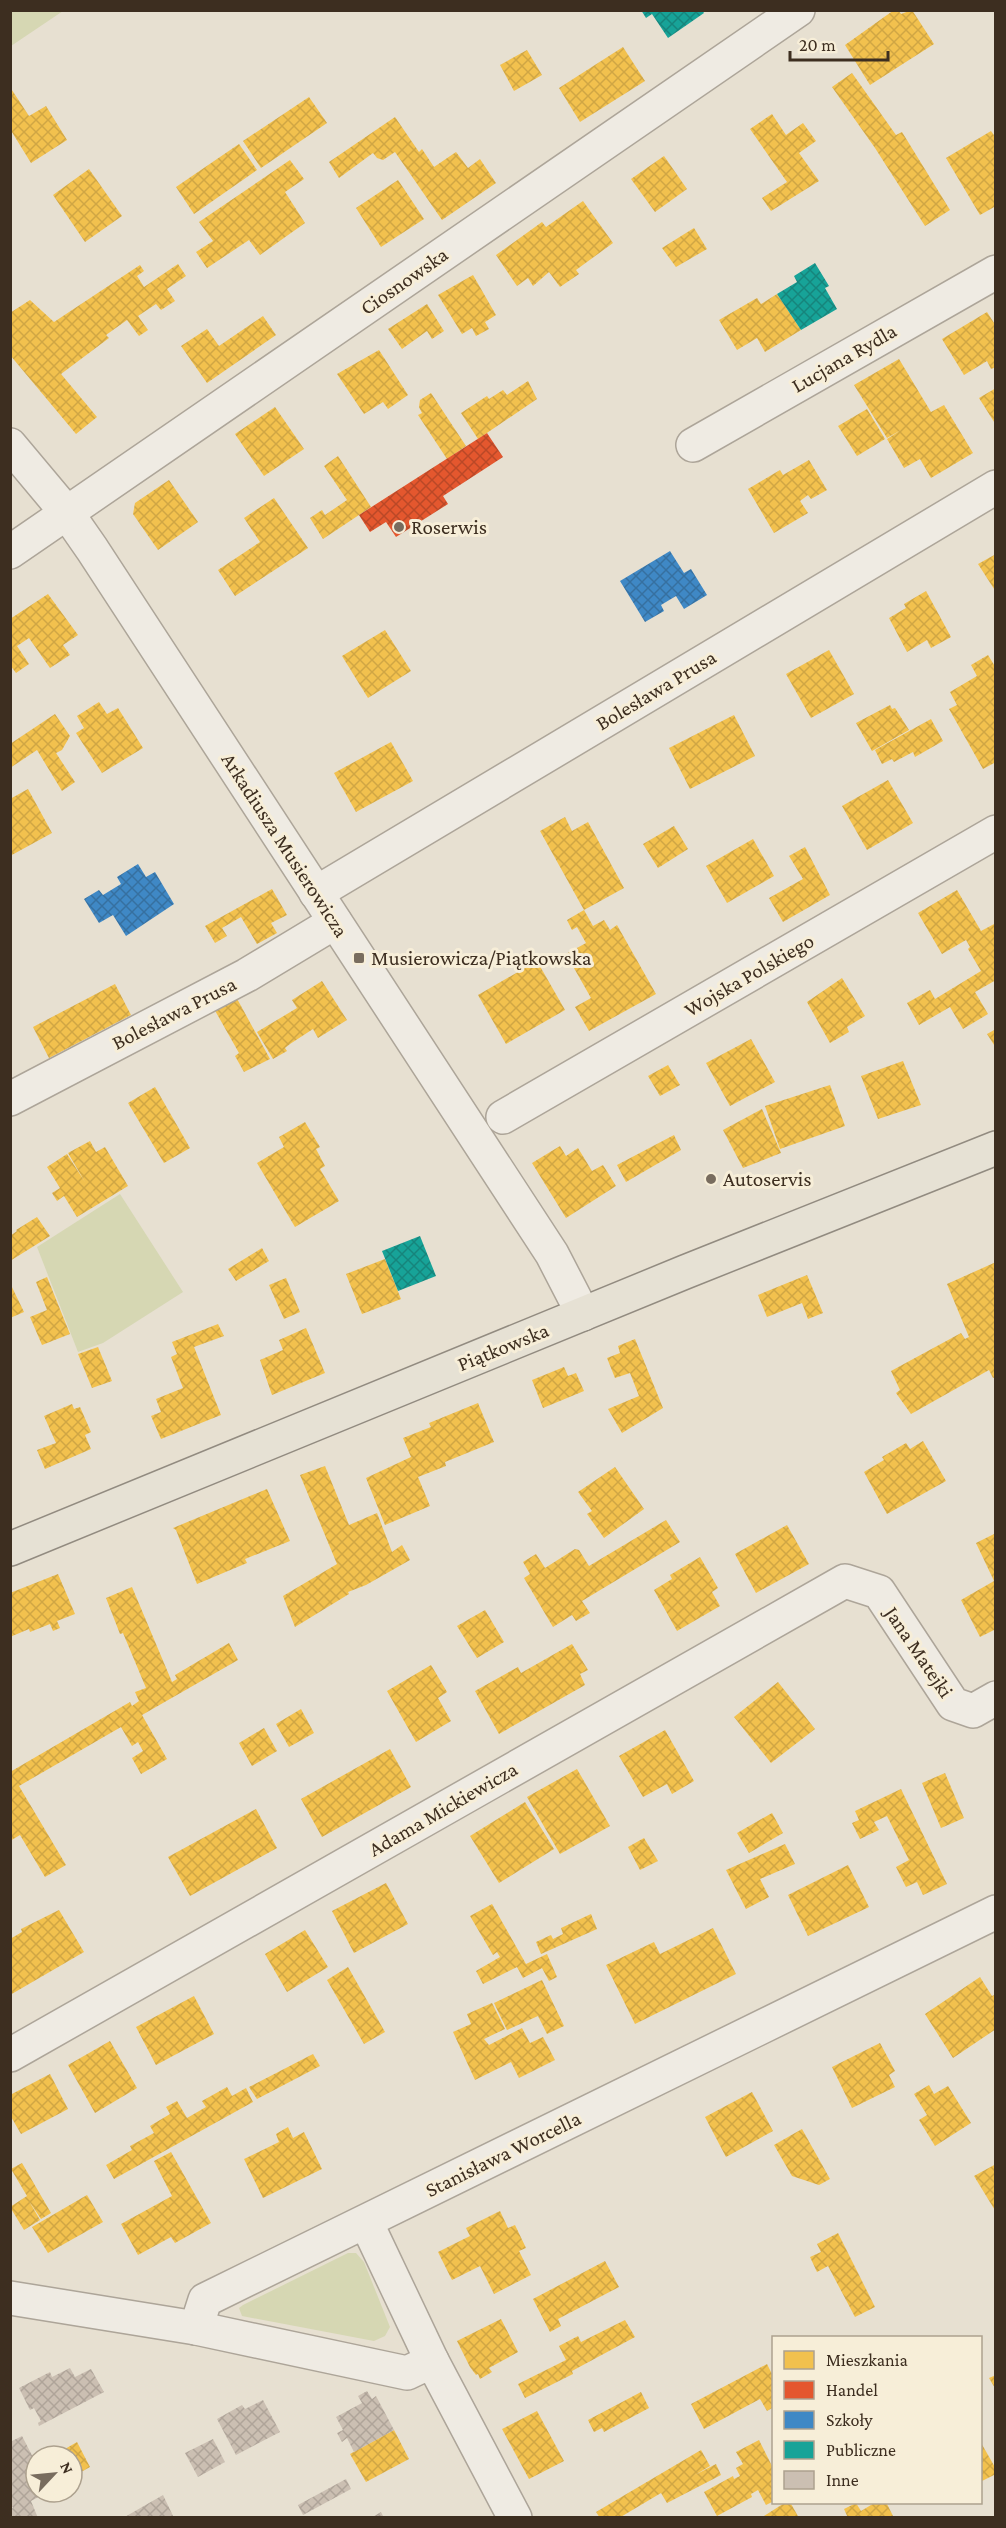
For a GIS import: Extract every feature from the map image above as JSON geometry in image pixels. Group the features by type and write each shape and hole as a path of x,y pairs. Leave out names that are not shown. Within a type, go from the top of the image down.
{"main road":[{"name":"Piątkowska","path":"10,1549 583,1314 996,1148"}],"street":[{"name":"Ciosnowska","path":"10,552 798,10"},
{"name":"Lucjana Rydla","path":"693,445 996,272"},
{"name":"Arkadiusza Musierowicza","path":"10,445 67,513 552,1254 583,1314"},
{"name":"Bolesława Prusa","path":"316,893 996,487"},
{"name":"Wojska Polskiego","path":"502,1117 996,832"},
{"name":"Bolesława Prusa","path":"10,1099 248,975 335,922"},
{"name":"Adama Mickiewicza","path":"10,2055 845,1581 879,1592"},
{"name":"Jana Matejki","path":"879,1592 953,1704 973,1711 996,1698"},
{"name":"Stanisława Worcella","path":"196,2328 205,2300 996,1912"},
{"path":"366,2222 432,2361 515,2517"},
{"path":"10,2298 196,2328 407,2373 432,2361"}],"green space":[{"path":"11,10 63,10 63,11 11,46"},
{"path":"120,1194 183,1292 103,1343 78,1352 37,1247"},
{"path":"348,2253 356,2253 364,2262 390,2327 385,2336 374,2341 242,2316 239,2308 243,2305"}],"building: Mieszkania":[{"path":"894,10 898,10 901,14 912,10 934,44 870,85 845,45"},
{"path":"623,47 645,81 580,122 559,88"},
{"path":"527,50 542,75 514,91 500,65"},
{"path":"852,73 896,135 902,132 950,210 925,226 875,148 832,87"},
{"path":"10,87 29,116 46,106 67,140 31,163 10,129"},
{"path":"309,97 327,123 261,168 243,141"},
{"path":"772,114 786,135 803,123 816,141 799,153 819,181 771,211 762,198 787,182 750,129"},
{"path":"395,117 419,152 422,149 434,167 456,152 468,168 480,159 496,183 442,220 395,152 383,160 377,158 373,153 339,178 329,162"},
{"path":"991,131 996,138 996,206 980,215 946,158"},
{"path":"239,144 257,170 194,214 176,187"},
{"path":"664,156 687,189 655,212 631,179"},
{"path":"290,160 304,179 285,192 305,223 260,255 249,240 207,268 196,252 213,241 199,222"},
{"path":"89,169 122,216 85,242 53,195"},
{"path":"398,180 424,219 381,247 356,208"},
{"path":"583,201 613,243 576,270 579,274 560,287 549,272 533,286 528,278 517,286 496,255 542,222 546,227"},
{"path":"694,228 707,249 676,267 662,248"},
{"path":"178,264 186,276 167,289 175,301 161,310 156,304 138,316 148,330 139,336 127,320 106,335 109,338 61,374 97,417 76,434 10,355 10,313 30,300 54,322 140,265 144,271 137,276 144,287"},
{"path":"473,275 496,315 485,322 489,329 476,336 472,328 462,334 438,295"},
{"path":"777,294 801,330 765,352 757,338 737,350 719,320 757,298 761,304"},
{"path":"427,304 444,331 432,339 427,331 402,349 388,329"},
{"path":"987,312 996,326 996,367 991,369 987,361 964,375 942,339"},
{"path":"263,316 276,335 207,383 181,346 207,329 219,346"},
{"path":"379,350 408,395 388,409 383,402 364,414 337,374"},
{"path":"899,359 931,412 944,405 973,453 931,478 920,459 904,468 887,439 901,430 887,438 854,385"},
{"path":"528,381 537,399 478,439 461,413 487,396 489,399 503,390 507,395"},
{"path":"996,388 996,425 979,398"},
{"path":"431,393 466,446 447,459 418,415 422,413 419,407 420,400"},
{"path":"275,407 304,449 264,476 235,434"},
{"path":"867,409 885,439 857,456 838,426"},
{"path":"338,456 371,507 323,539 310,518 322,510 325,515 347,500 324,466"},
{"path":"809,460 827,490 811,499 808,495 800,501 808,513 774,533 748,489 780,470 783,475"},
{"path":"169,480 198,522 158,550 133,514 135,503"},
{"path":"274,498 308,548 235,596 218,570 260,542 244,518"},
{"path":"996,554 996,592 978,564"},
{"path":"926,591 951,637 931,648 927,640 907,652 889,618 906,608 904,604"},
{"path":"48,594 78,635 63,645 70,655 50,668 29,638 17,646 29,664 16,673 10,665 10,619"},
{"path":"385,630 411,671 368,698 342,656"},
{"path":"829,650 854,694 811,718 786,674"},
{"path":"988,655 996,668 996,762 983,769 949,709 957,705 950,692 977,676 971,665"},
{"path":"99,702 107,714 118,708 143,748 102,773 76,733 84,728 77,716"},
{"path":"890,705 892,709 895,708 909,730 872,751 856,723"},
{"path":"55,714 70,736 62,750 56,753 75,782 62,791 37,750 10,768 10,744"},
{"path":"734,715 755,756 690,789 669,748"},
{"path":"931,719 943,741 915,757 913,752 894,762 892,759 882,764 875,750"},
{"path":"391,742 413,781 356,812 334,773"},
{"path":"888,780 913,823 867,850 842,806"},
{"path":"28,789 52,833 10,856 10,799"},
{"path":"565,817 572,831 588,822 624,888 584,910 540,831"},
{"path":"674,826 688,849 658,868 643,844"},
{"path":"753,839 774,876 727,903 706,866"},
{"path":"805,847 830,895 783,922 769,898 803,879 789,856"},
{"path":"272,889 287,915 271,923 277,933 257,944 241,917 222,928 227,936 215,943 205,926"},
{"path":"957,890 981,931 996,923 996,980 975,992 988,1014 963,1029 950,1007 919,1025 907,1003 930,990 935,999 981,971 968,949 970,947 966,940 942,954 918,913"},
{"path":"584,910 593,926 604,920 610,930 617,925 656,994 589,1031 575,1007 591,998 566,954 586,943 577,927 572,930 567,920"},
{"path":"537,961 565,1010 506,1044 478,995"},
{"path":"842,978 865,1016 847,1027 849,1032 830,1043 807,1002"},
{"path":"322,981 347,1020 318,1038 313,1029 285,1048 287,1051 273,1059 257,1032 297,1008 292,1000"},
{"path":"115,984 131,1015 49,1058 33,1027"},
{"path":"235,995 270,1059 244,1072 235,1056 239,1053 213,1007"},
{"path":"996,1029 996,1048 987,1034"},
{"path":"751,1039 775,1082 730,1106 706,1063"},
{"path":"903,1061 921,1105 878,1119 861,1076"},
{"path":"668,1065 680,1085 660,1096 648,1076"},
{"path":"830,1085 845,1126 780,1149 765,1106"},
{"path":"155,1087 190,1148 164,1163 128,1103"},
{"path":"762,1109 781,1153 743,1168 723,1130"},
{"path":"305,1122 320,1147 316,1149 325,1166 320,1169 339,1201 295,1227 257,1163 284,1147 279,1137"},
{"path":"674,1135 681,1150 626,1182 617,1165"},
{"path":"90,1141 96,1152 105,1147 128,1186 77,1217 64,1196 57,1201 52,1193 60,1188 47,1167 67,1154 85,1182 68,1153"},
{"path":"560,1146 566,1156 578,1148 592,1171 603,1165 616,1186 566,1218 532,1163"},
{"path":"37,1217 50,1236 10,1261 10,1236"},
{"path":"262,1248 269,1261 236,1281 228,1269"},
{"path":"385,1259 401,1299 362,1314 346,1274"},
{"path":"996,1262 996,1377 993,1378 989,1370 911,1414 896,1393 900,1390 891,1371 961,1333 965,1339 969,1337 947,1284"},
{"path":"807,1275 823,1313 808,1319 802,1303 767,1317 758,1295"},
{"path":"47,1277 70,1334 42,1345 30,1317 47,1310 36,1282"},
{"path":"286,1278 300,1312 284,1319 269,1285"},
{"path":"10,1283 24,1312 10,1318"},
{"path":"218,1324 224,1336 194,1347 221,1415 161,1439 151,1416 161,1412 156,1399 183,1388 171,1357 177,1354 172,1342"},
{"path":"306,1328 325,1373 272,1395 260,1360 283,1350 279,1340"},
{"path":"635,1339 663,1408 622,1433 608,1409 639,1396 630,1373 615,1378 607,1358 620,1353 618,1346"},
{"path":"98,1347 112,1381 92,1388 78,1354"},
{"path":"564,1367 568,1376 576,1373 584,1391 543,1408 532,1380"},
{"path":"478,1403 494,1442 445,1462 446,1466 418,1477 430,1506 385,1525 366,1478 411,1457 403,1438 431,1427 429,1423"},
{"path":"72,1404 74,1409 80,1407 91,1432 85,1435 91,1449 45,1469 37,1450 56,1443 44,1416"},
{"path":"923,1441 946,1481 887,1514 864,1472 884,1460 882,1457 906,1443 910,1449"},
{"path":"325,1466 349,1525 377,1513 392,1552 402,1545 410,1560 366,1585 348,1592 349,1594 295,1627 283,1596 337,1564 300,1475"},
{"path":"615,1467 644,1509 604,1538 587,1514 592,1511 578,1492"},
{"path":"267,1489 290,1541 245,1559 247,1563 197,1584 176,1530 173,1528"},
{"path":"666,1520 680,1542 582,1601 590,1613 576,1621 572,1615 553,1627 524,1578 530,1574 523,1562 536,1554 545,1568 575,1549 579,1550 589,1566"},
{"path":"787,1525 809,1564 756,1593 735,1554"},
{"path":"996,1533 996,1629 980,1637 961,1600 994,1581 976,1543"},
{"path":"700,1557 718,1588 712,1592 720,1606 677,1631 654,1590 672,1579 670,1575"},
{"path":"58,1574 75,1614 57,1621 60,1628 53,1631 50,1624 10,1637 10,1593"},
{"path":"132,1587 172,1682 177,1679 175,1675 229,1643 238,1660 142,1715 167,1759 141,1774 132,1758 143,1751 138,1742 132,1746 121,1727 19,1786 66,1865 45,1877 20,1835 10,1841 10,1772 130,1702 132,1706 139,1701 135,1692 146,1688 123,1633 120,1634 106,1598"},
{"path":"485,1610 504,1642 477,1658 457,1626"},
{"path":"572,1644 588,1670 580,1674 585,1685 499,1734 475,1691 518,1667 521,1673"},
{"path":"431,1665 447,1692 438,1698 451,1721 416,1742 387,1691"},
{"path":"778,1682 815,1729 771,1763 734,1717"},
{"path":"301,1709 314,1733 289,1747 276,1724"},
{"path":"264,1728 277,1751 252,1766 239,1743"},
{"path":"665,1730 694,1781 672,1794 667,1784 643,1797 619,1756"},
{"path":"390,1749 411,1787 322,1837 301,1799"},
{"path":"577,1769 610,1826 560,1854 527,1797"},
{"path":"945,1773 964,1818 941,1828 922,1783"},
{"path":"901,1789 947,1884 923,1895 917,1882 906,1887 896,1867 909,1860 887,1816 874,1822 879,1830 860,1839 852,1823 859,1820 855,1811"},
{"path":"525,1802 554,1849 499,1883 470,1836"},
{"path":"256,1809 277,1848 190,1896 168,1857"},
{"path":"772,1813 783,1833 749,1853 737,1833"},
{"path":"644,1838 658,1861 640,1870 628,1847"},
{"path":"785,1844 795,1864 760,1879 769,1897 746,1909 726,1870"},
{"path":"848,1865 869,1907 808,1936 788,1895"},
{"path":"386,1883 408,1924 354,1953 332,1911"},
{"path":"492,1904 526,1964 547,1954 557,1977 549,1981 542,1968 523,1978 517,1967 483,1984 476,1971 500,1957 497,1952 493,1955 470,1916"},
{"path":"59,1910 84,1952 10,1995 10,1939 22,1932 21,1929"},
{"path":"591,1914 597,1929 541,1954 536,1942 551,1935 553,1939 563,1934 561,1928"},
{"path":"713,1928 736,1974 635,2024 606,1965 654,1942 660,1954"},
{"path":"305,1930 328,1967 287,1992 265,1954"},
{"path":"348,1967 385,2032 364,2044 327,1980"},
{"path":"980,1977 992,1996 996,1994 996,2029 953,2058 925,2014"},
{"path":"542,1980 564,2026 547,2034 538,2016 507,2030 494,2003"},
{"path":"194,1996 214,2034 156,2065 136,2027"},
{"path":"492,2003 505,2029 484,2039 489,2045 522,2028 530,2043 543,2037 555,2060 519,2078 511,2062 475,2080 453,2032 471,2024 467,2014"},
{"path":"110,2041 137,2088 95,2113 68,2065"},
{"path":"880,2043 895,2071 889,2075 895,2087 852,2108 832,2067"},
{"path":"313,2054 320,2066 257,2099 249,2087"},
{"path":"50,2074 68,2109 21,2134 10,2115 10,2095"},
{"path":"929,2085 934,2094 948,2086 971,2123 935,2146 919,2120 927,2115 914,2094"},
{"path":"227,2087 232,2096 246,2088 253,2102 114,2179 106,2165 132,2150 130,2146 154,2133 150,2126 170,2114 166,2107 177,2101 187,2118 206,2107 202,2101"},
{"path":"752,2092 773,2131 726,2157 705,2117"},
{"path":"288,2127 293,2138 304,2132 322,2169 263,2198 244,2159 279,2142 276,2134"},
{"path":"802,2129 830,2179 819,2185 792,2176 774,2145"},
{"path":"171,2152 211,2223 175,2243 171,2237 138,2255 121,2224 172,2196 154,2161"},
{"path":"22,2163 51,2213 41,2219 29,2201 40,2220 24,2230 10,2207 27,2196 11,2169"},
{"path":"996,2164 996,2212 974,2176"},
{"path":"87,2195 103,2222 48,2253 32,2227"},
{"path":"500,2211 508,2228 515,2225 526,2248 519,2251 531,2275 494,2294 480,2266 452,2280 438,2252 470,2236 466,2228"},
{"path":"838,2233 875,2307 855,2317 828,2266 817,2272 810,2257 821,2252 817,2244"},
{"path":"605,2261 619,2287 558,2319 561,2326 550,2332 533,2299"},
{"path":"501,2319 518,2352 489,2368 492,2372 480,2379 470,2367 457,2341"},
{"path":"625,2320 635,2337 572,2371 573,2374 525,2398 518,2384 566,2360 559,2346 578,2336 581,2342"},
{"path":"767,2364 772,2374 772,2408 767,2411 760,2399 704,2429 691,2404"},
{"path":"996,2375 996,2390 989,2378"},
{"path":"641,2392 649,2408 604,2432 602,2428 594,2432 588,2420"},
{"path":"537,2411 564,2461 529,2479 502,2429"},
{"path":"394,2430 409,2459 366,2482 350,2454"},
{"path":"759,2440 772,2466 772,2502 766,2505 758,2490 751,2494 752,2497 717,2516 704,2492 733,2476 734,2479 740,2476 736,2468 743,2464 736,2452"},
{"path":"982,2444 996,2469 996,2474 982,2481"},
{"path":"701,2450 710,2466 695,2475 716,2464 721,2475 667,2503 661,2493 619,2518 600,2518 596,2512"},
{"path":"84,2455 90,2467 84,2470"},
{"path":"783,2504 791,2504 799,2518 761,2518"},
{"path":"857,2504 861,2511 873,2504 887,2504 894,2518 848,2518 844,2509"}],"building: Handel":[{"path":"487,433 503,457 443,496 448,504 396,537 386,522 370,532 359,515"}],"building: Szkoły":[{"path":"670,551 684,573 691,569 707,595 684,609 676,596 661,605 664,611 645,622 620,581"},
{"path":"138,864 146,877 155,872 174,904 126,936 113,915 99,923 84,899 99,890 103,895 121,884 117,877"}],"building: Publiczne":[{"path":"641,10 702,10 704,13 668,38 652,14 646,18"},
{"path":"815,263 829,286 825,288 837,309 801,330 777,294 797,282 794,276"},
{"path":"420,1236 436,1276 398,1291 382,1251"}],"building: Inne":[{"path":"70,2368 75,2377 91,2369 104,2392 39,2426 38,2423 41,2421 34,2408 30,2410 19,2388 50,2372 52,2377"},
{"path":"367,2391 372,2399 376,2396 394,2430 354,2452 347,2438 342,2442 337,2433 343,2430 336,2417 362,2403 358,2396"},
{"path":"263,2400 280,2432 236,2455 217,2419 242,2405 245,2409"},
{"path":"22,2436 26,2444 24,2444 24,2504 32,2504 38,2518 10,2518 10,2509 13,2508 10,2503 10,2442"},
{"path":"213,2439 225,2462 198,2477 185,2453"},
{"path":"346,2479 351,2489 303,2515 298,2505"},
{"path":"163,2495 174,2518 123,2518"},
{"path":"381,2512 384,2518 371,2518"}],"place":[{"name":"Roserwis","path":"399,527"},
{"name":"Musierowicza/Piątkowska","path":"359,958"},
{"name":"Autoservis","path":"711,1179"}]}
